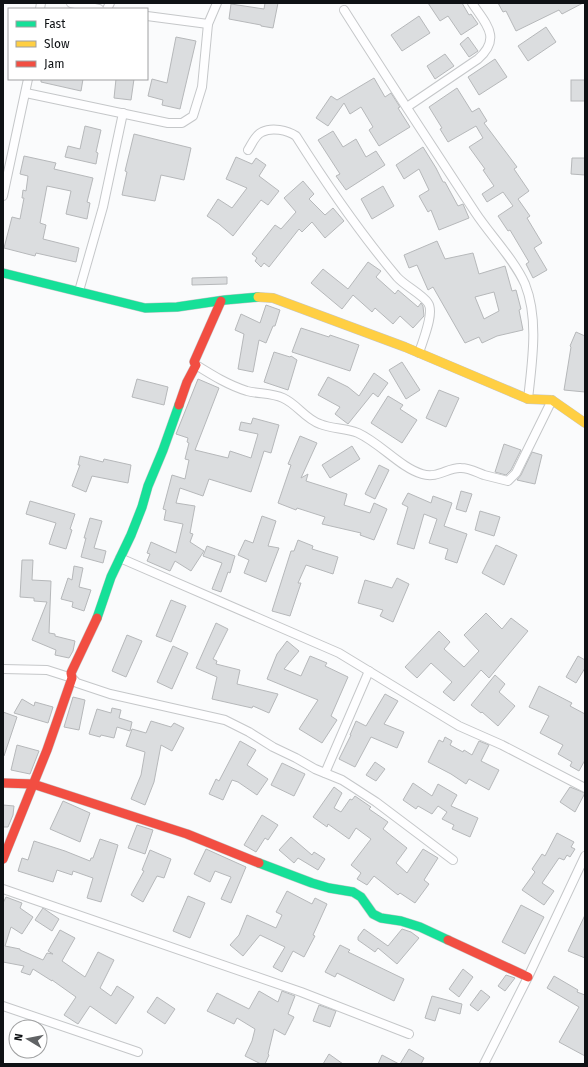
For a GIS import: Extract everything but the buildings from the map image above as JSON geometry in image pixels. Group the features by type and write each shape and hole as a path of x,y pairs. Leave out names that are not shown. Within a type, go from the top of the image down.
{"street":[{"path":"71,3 94,8"},
{"path":"26,93 168,123 182,123 193,116 202,87 208,24 217,3"},
{"path":"407,107 478,59 488,47 491,37 488,28 472,3"},
{"path":"344,10 477,214 511,261 524,284 530,305 534,337 528,399"},
{"path":"148,16 208,24"},
{"path":"3,196 6,170 26,93 28,80"},
{"path":"79,291 103,207 123,113"},
{"path":"248,150 254,139 262,132 282,130 290,132 296,136 336,198 398,279 428,303 430,310 429,318 419,353"},
{"path":"3,273 145,308 156,309 192,306 221,301 261,297 273,298 419,353 528,399 552,400 585,423"},
{"path":"3,859 47,750 72,678 71,673 82,645 98,615 111,577 142,507 148,486 163,450 187,382 196,365 194,362 221,301"},
{"path":"196,365 231,385 249,391 281,397 291,403 303,414 320,424 346,429 360,434 412,470 431,476 458,468 465,468 508,481 516,473 552,400"},
{"path":"120,558 339,653 459,726 502,745 585,788"},
{"path":"3,669 47,670 72,678 76,683 110,694 225,720 315,769 342,780 376,802 453,860"},
{"path":"325,773 368,671"},
{"path":"3,783 33,784 187,834 312,883 329,888 353,892 360,897 372,914 381,918 401,921 420,927 528,977"},
{"path":"484,1064 528,977 585,856"},
{"path":"3,889 301,992 409,1034"},
{"path":"3,1006 138,1052"}],"traffic: fast":[{"path":"3,273 145,308 177,307 258,297"},
{"path":"97,618 111,577 131,535 142,507 148,486 179,405"},
{"path":"259,863 312,883 329,888 353,892 361,897 373,914 381,918 401,921 420,927 448,940"}],"traffic: slow":[{"path":"258,297 273,298 405,347 528,399 552,400 585,423"}],"traffic: jam":[{"path":"179,405 187,382 196,365 194,362 221,301"},
{"path":"3,859 47,750 72,678 71,673 97,618"},
{"path":"3,783 33,784 187,834 259,863"},
{"path":"448,940 528,977"}]}
